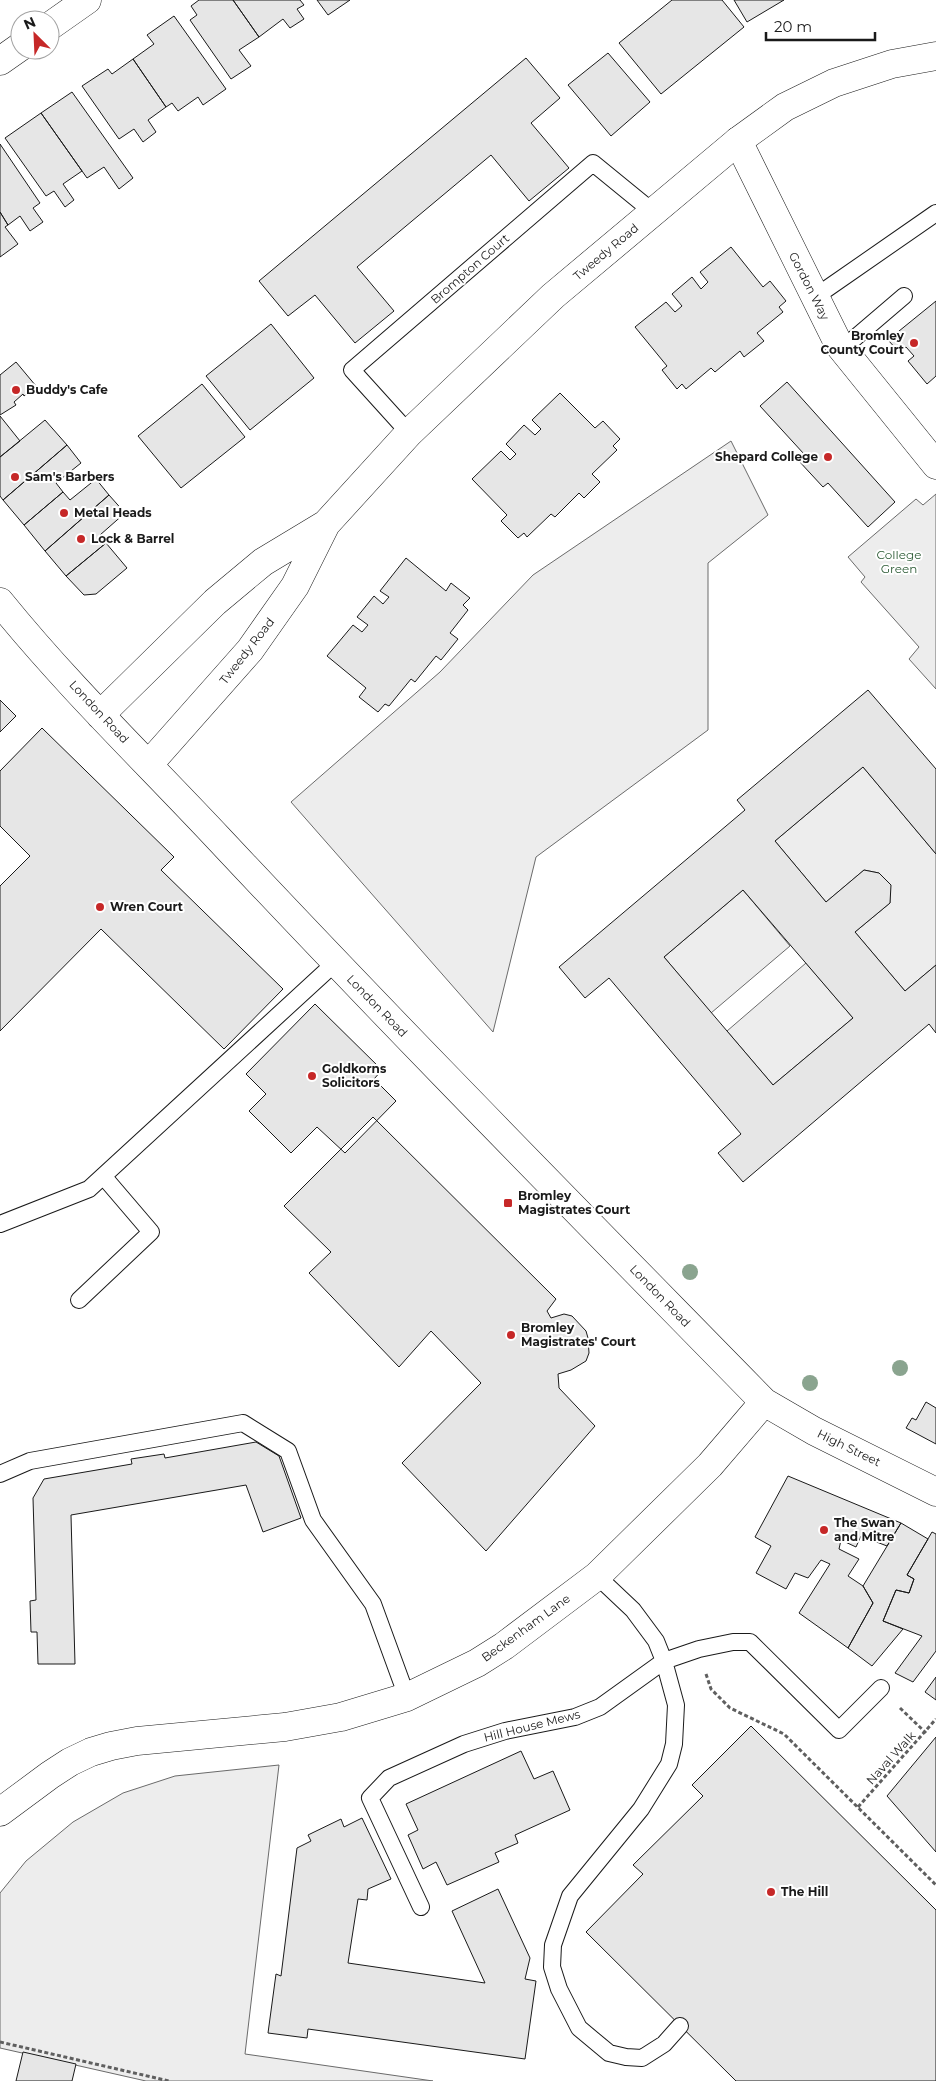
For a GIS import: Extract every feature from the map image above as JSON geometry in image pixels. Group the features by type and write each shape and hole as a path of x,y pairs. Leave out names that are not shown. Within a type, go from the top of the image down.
{"main road":[{"path":"60,19 87,0"},
{"name":"Tweedy Road","path":"149,764 250,650 295,586 326,524 409,433 553,296 738,141 785,107 834,83 892,64 936,56"},
{"name":"Gordon Way","path":"738,141 842,349 936,465"},
{"name":"Tweedy Road","path":"100,715 215,602 263,562 326,524"},
{"name":"London Road","path":"0,602 100,715 149,764 335,963 764,1402"},
{"name":"High Street","path":"764,1402 814,1432 936,1492"},
{"name":"Beckenham Lane","path":"0,1812 50,1774 91,1752 137,1741 294,1725 367,1710 407,1697 447,1679 504,1646 597,1576 710,1465 764,1402"}],"lane":[{"name":"Brompton Court","path":"409,433 352,370 593,164 653,212"},
{"path":"815,297 936,213"},
{"path":"842,349 904,296"},
{"path":"0,1224 89,1189 335,963"},
{"path":"79,1300 151,1232 104,1177"},
{"path":"0,1474 30,1461 243,1423 288,1452 313,1520 373,1604 407,1697"},
{"path":"597,1576 633,1610 656,1641 664,1661 676,1705 674,1744 669,1764 640,1809 570,1896 553,1945 552,1967 559,1989 579,2028 609,2053 642,2058 664,2044 680,2026"},
{"path":"664,1661 700,1649 733,1642 750,1642 839,1730 881,1688"},
{"name":"Hill House Mews","path":"421,1907 370,1798 389,1778 464,1744 506,1731 575,1717 600,1707 664,1661"}],"path":[{"path":"700,1649 711,1689 717,1696 730,1708 784,1734 936,1885"},
{"path":"881,1688 926,1733"},
{"name":"Naval Walk","path":"858,1807 926,1733 936,1719"},
{"path":"0,2042 169,2081"}],"shaded area":[{"path":"731,441 768,515 708,563 708,730 536,857 493,1032 291,802 440,672 533,575"},
{"name":"College Green","path":"936,494 936,689 909,659 919,647 861,582 865,577 848,557 916,499 923,505"},
{"path":"863,767 936,854 936,965 905,991 855,932 890,903 890,885 879,873 864,870 826,902 775,841"},
{"path":"743,890 790,946 711,1013 664,957"},
{"path":"806,963 853,1018 773,1085 727,1031"},
{"path":"279,1765 245,2054 433,2081 146,2081 0,2048 0,1893 26,1861 73,1822 123,1793 175,1776"}],"building":[{"path":"199,0 233,0 259,37 239,50 251,66 231,79 190,20 197,15 191,6"},
{"path":"233,0 300,0 304,5 297,9 304,19 290,28 283,19 259,37"},
{"path":"317,0 350,0 328,15"},
{"path":"672,0 722,0 744,27 661,94 619,43"},
{"path":"734,0 784,0 747,22"},
{"path":"174,16 226,89 203,105 198,97 178,111 172,103 166,107 133,59 154,44 147,35"},
{"path":"608,53 650,102 611,136 568,85"},
{"path":"526,58 560,98 531,123 569,168 529,201 491,155 357,267 394,311 355,343 315,295 288,316 259,281"},
{"path":"133,59 166,107 148,120 156,132 143,142 134,129 119,139 82,86 108,69 112,74"},
{"path":"72,92 133,178 119,189 104,167 87,178 41,113"},
{"path":"41,113 82,171 63,184 74,200 65,207 54,191 46,196 5,138"},
{"path":"0,144 40,203 33,208 43,222 30,231 20,216 8,225 0,212"},
{"path":"0,212 8,225 5,227 18,244 0,257"},
{"path":"731,247 763,287 770,281 786,301 779,307 783,312 757,333 764,341 744,357 740,351 715,372 711,368 686,389 682,384 677,389 662,370 667,366 635,327 666,302 675,312 682,306 672,294 692,277 701,289 708,282 700,272"},
{"name":"Bromley County Court","path":"936,301 936,376 927,384 908,361 914,356 906,347 899,352 888,340"},
{"path":"271,324 314,378 250,430 206,376"},
{"name":"Buddy's Cafe","path":"16,362 36,386 14,402 16,405 0,415 0,375"},
{"name":"Shepard College","path":"787,382 895,502 868,527 828,483 823,487 798,460 804,454 760,406"},
{"path":"202,384 245,437 181,488 138,436"},
{"path":"560,393 595,428 603,421 620,439 613,446 617,450 592,474 600,482 584,498 579,493 555,517 551,514 527,537 524,533 518,538 501,521 507,515 472,479 501,451 510,460 516,454 506,444 524,425 535,435 541,429 532,420"},
{"path":"0,416 20,441 0,457"},
{"name":"Sam's Barbers","path":"45,420 67,445 3,500 0,496 0,457"},
{"path":"67,445 81,463 56,483 63,492 24,525 3,500"},
{"name":"Metal Heads","path":"96,479 109,495 45,551 24,525 63,492 70,500"},
{"name":"Lock & Barrel","path":"109,495 125,513 100,535 106,543 66,576 45,551"},
{"path":"106,543 127,568 96,594 84,595 66,576"},
{"path":"406,558 446,591 451,583 470,598 463,605 468,610 450,633 458,639 441,660 436,656 415,682 411,679 389,706 385,704 378,712 359,697 366,688 327,656 353,625 362,632 368,625 357,617 374,596 383,604 389,597 380,591"},
{"path":"868,690 936,769 936,854 863,767 775,841 826,902 864,870 879,873 891,885 890,903 855,932 905,991 936,965 936,1033 929,1024 743,1182 718,1153 741,1134 609,978 585,998 559,967 745,810 737,800","holes":["743,890 853,1018 773,1085 664,957"]},
{"path":"0,700 16,716 0,732"},
{"name":"Wren Court","path":"42,728 174,857 161,870 283,989 224,1049 101,929 0,1031 0,886 30,856 0,826 0,771"},
{"name":"Goldkorns Solicitors","path":"315,1004 382,1070 374,1079 396,1101 345,1153 317,1127 291,1153 249,1111 266,1094 246,1074"},
{"name":"Bromley Magistrates' Court","path":"373,1117 556,1299 547,1311 551,1318 564,1314 572,1316 586,1331 588,1338 589,1353 586,1361 571,1370 558,1374 559,1388 595,1426 486,1551 402,1463 481,1383 431,1331 399,1367 309,1273 331,1252 284,1206"},
{"path":"926,1402 936,1408 936,1444 906,1428 912,1418 916,1420"},
{"path":"256,1442 279,1456 301,1518 263,1532 246,1485 71,1515 75,1664 38,1664 37,1632 31,1632 30,1601 36,1600 33,1498 44,1479 132,1464 131,1459 164,1454 165,1458"},
{"path":"788,1476 901,1523 887,1546 861,1536 856,1547 841,1540 839,1549 859,1559 848,1576 863,1586 873,1603 848,1648 799,1613 830,1564 821,1560 808,1578 795,1573 786,1589 756,1573 771,1546 755,1537"},
{"path":"901,1523 928,1539 907,1575 914,1579 909,1593 896,1590 883,1621 903,1629 872,1666 848,1648 873,1603 863,1586"},
{"path":"932,1532 936,1534 936,1651 913,1682 895,1673 922,1636 883,1621 896,1590 909,1593 914,1579 907,1575"},
{"path":"936,1677 936,1700 925,1692"},
{"name":"The Hill","path":"751,1726 936,1910 936,2081 736,2081 586,1932 643,1874 633,1865 703,1796 692,1785"},
{"path":"936,1737 936,1852 887,1796"},
{"path":"521,1751 534,1779 553,1771 570,1810 515,1835 518,1843 495,1853 499,1862 447,1885 436,1862 423,1869 408,1835 418,1830 406,1804"},
{"path":"362,1818 391,1879 368,1889 367,1900 358,1899 348,1963 485,1983 452,1911 498,1889 530,1958 525,1979 536,1981 525,2059 308,2029 307,2038 268,2033 276,1974 281,1976 297,1848 311,1841 308,1835 341,1819 344,1827"},
{"path":"23,2052 76,2064 72,2081 16,2081"}],"place":[{"name":"Bromley County Court","path":"914,343"},
{"name":"Buddy's Cafe","path":"16,390"},
{"name":"Shepard College","path":"828,457"},
{"name":"Sam's Barbers","path":"15,477"},
{"name":"Metal Heads","path":"64,513"},
{"name":"Lock & Barrel","path":"81,539"},
{"name":"Wren Court","path":"100,907"},
{"name":"Goldkorns Solicitors","path":"312,1076"},
{"name":"Bromley Magistrates Court","path":"508,1203"},
{"name":"Bromley Magistrates' Court","path":"511,1335"},
{"name":"The Swan and Mitre","path":"824,1530"},
{"name":"The Hill","path":"771,1892"}]}
